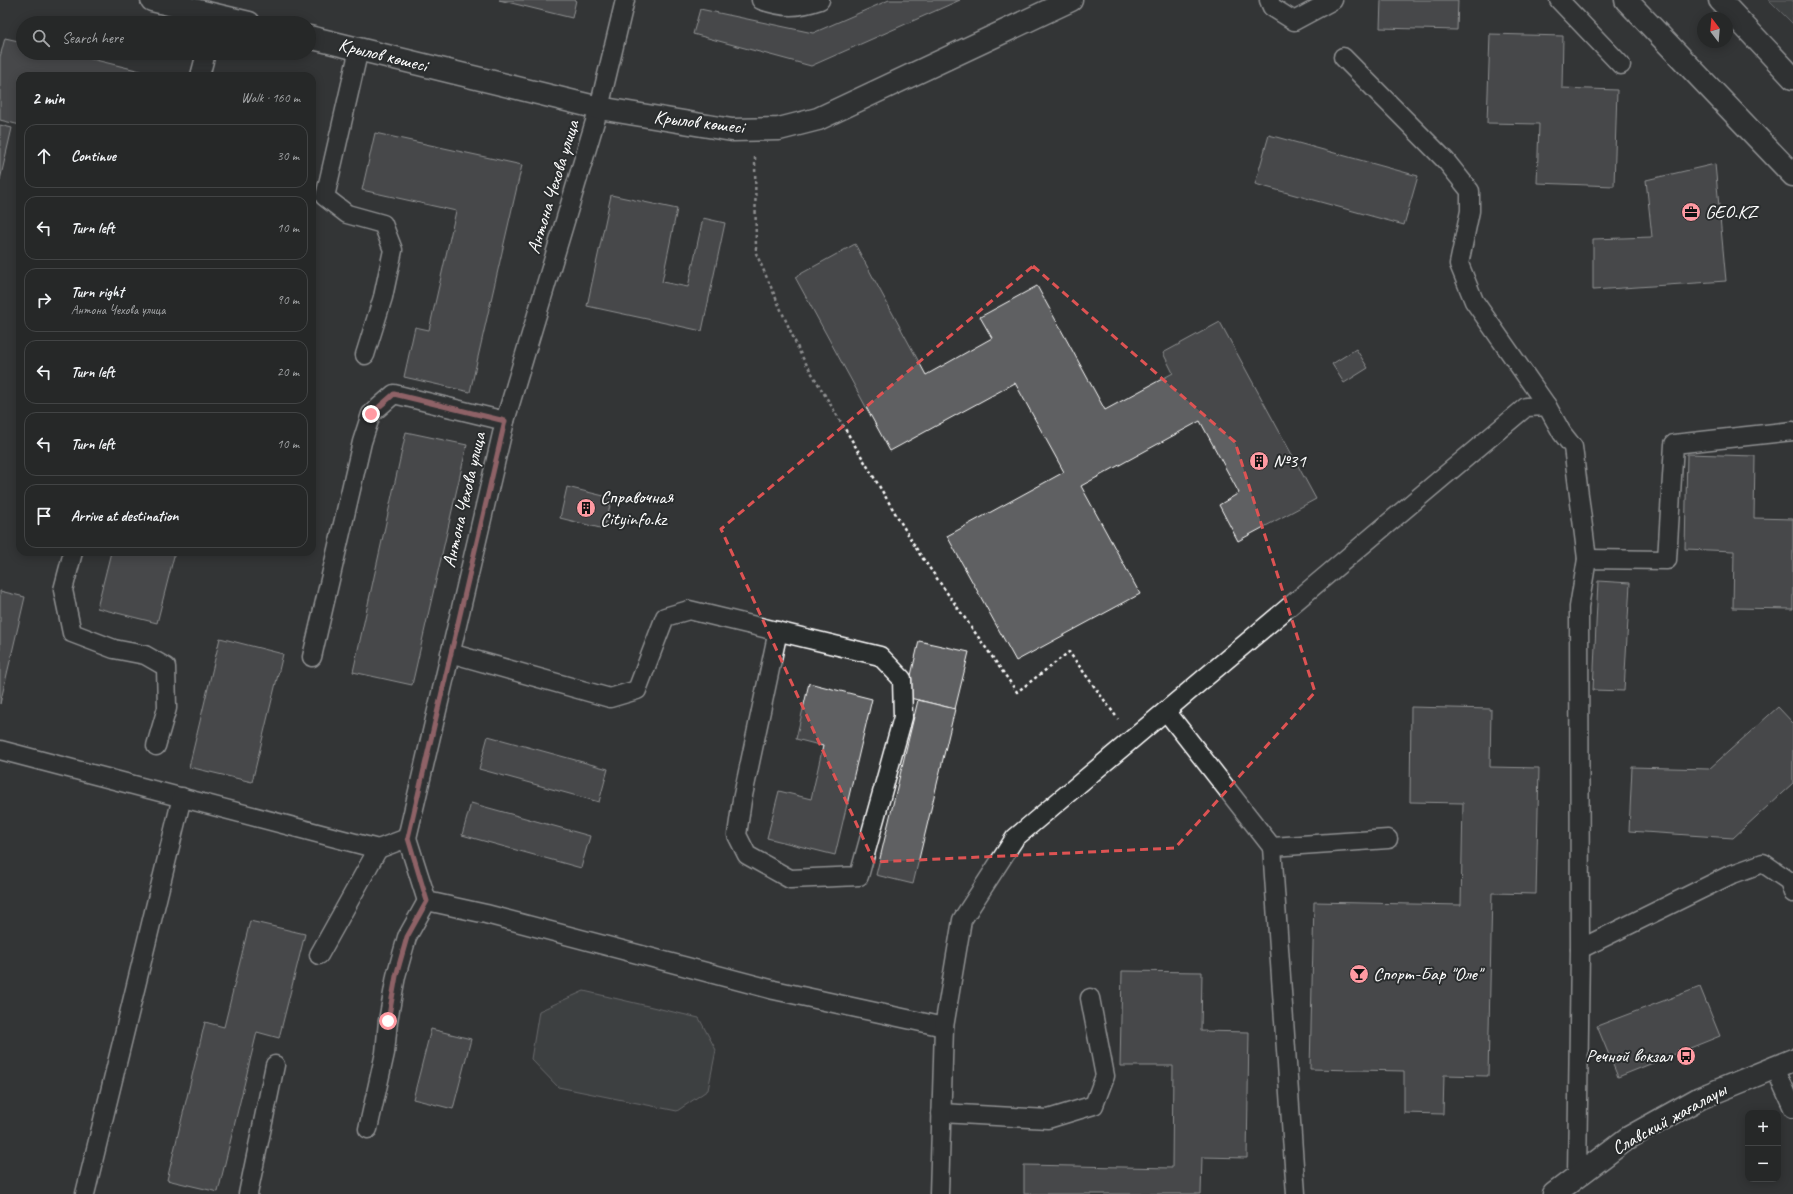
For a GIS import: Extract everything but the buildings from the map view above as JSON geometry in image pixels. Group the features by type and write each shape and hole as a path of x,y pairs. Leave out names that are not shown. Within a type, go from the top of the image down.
{"main road":[{"path":"152,0 205,16"},
{"name":"Крылов көшесі","path":"316,39 599,108 732,130 779,129 818,119 1070,0"},
{"path":"1626,0 1793,175"},
{"path":"1720,0 1793,78"},
{"name":"Славский жағалауы","path":"1554,1194 1628,1138 1700,1098 1783,1063"}],"lane":[{"name":"Антона Чехова улица","path":"408,838 505,421 599,108 624,0"},
{"path":"761,0 784,6 801,6 820,0"},
{"path":"1269,0 1272,7 1294,21 1333,0"},
{"path":"1559,0 1621,65"},
{"path":"359,49 325,197 347,214 383,224 394,250 383,297 365,355"},
{"path":"1343,57 1446,161 1470,190 1470,211 1459,264 1474,301 1547,406 1562,433 1573,447 1587,559 1579,607 1580,949 1577,1177"},
{"path":"201,72 204,60"},
{"path":"312,658 362,442 371,414 394,394 505,421"},
{"path":"939,1194 944,1027 962,920 1015,838 1526,407 1547,406"},
{"path":"1587,559 1667,560 1674,444 1793,431"},
{"path":"72,556 63,590 72,633 114,649 145,655 166,666 167,708 156,746"},
{"path":"450,653 610,698 637,690 665,617 689,610 778,631 880,656 902,679 903,717 859,876 790,879 747,855 737,835 742,800 778,631"},
{"path":"1166,711 1272,847 1296,1194"},
{"path":"0,750 378,849 408,838 427,901 407,937 403,950 388,1021 385,1052 368,1129"},
{"path":"85,1194 182,797"},
{"path":"1272,847 1388,839"},
{"path":"319,955 378,849"},
{"path":"1580,949 1730,874 1763,863 1789,881 1793,893"},
{"path":"427,901 486,914 774,990 944,1027"},
{"path":"941,1113 1048,1119 1094,1105 1105,1076 1090,998"},
{"path":"1783,1063 1793,1108"},
{"path":"248,1194 275,1065"}],"path":[{"path":"755,129 756,253 801,355 919,553 1017,692 1069,652 1132,739"}],"highlighted area":[{"path":"1033,266 1235,442 1315,692 1175,848 874,862 721,529"}],"shaded area":[{"path":"1769,0 1793,0 1793,24"},
{"path":"584,991 699,1018 716,1050 708,1090 677,1111 558,1087 531,1059 539,1011"}],"place":[{"name":"GEO.KZ","path":"1691,212"},
{"name":"№31","path":"1259,461"},
{"name":"Справочная Cityinfo.kz","path":"586,508"},
{"name":"Спорт-Бар \"Оле\"","path":"1359,974"},
{"name":"Речной вокзал","path":"1686,1056"}],"route":[{"path":"371,414 394,394 505,421 408,838 427,901 407,937 396,976 388,1021"}]}
